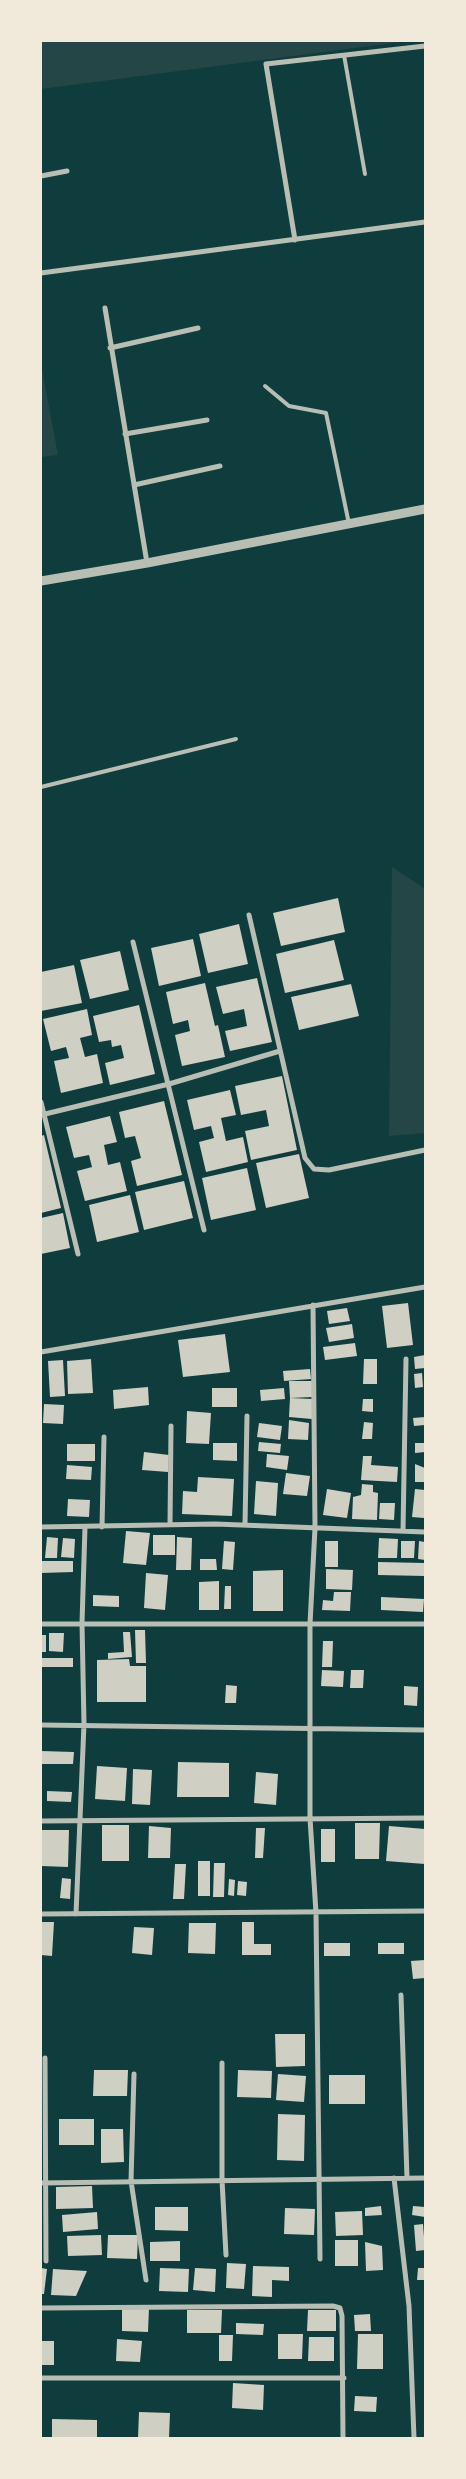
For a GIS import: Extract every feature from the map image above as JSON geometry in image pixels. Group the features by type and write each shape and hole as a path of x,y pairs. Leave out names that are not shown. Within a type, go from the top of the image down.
{"street":[{"path":"295,240 266,64 425,46"},
{"path":"41,176 67,171"},
{"path":"41,273 425,222"},
{"path":"105,308 110,348 147,563"},
{"path":"110,348 198,328"},
{"path":"125,434 207,420"},
{"path":"134,485 220,466"},
{"path":"41,581 147,563 425,509"},
{"path":"249,915 304,1158 314,1169 329,1170 425,1150"},
{"path":"133,942 204,1230"},
{"path":"43,1115 169,1084 280,1051"},
{"path":"41,1102 78,1254"},
{"path":"41,1352 145,1336 425,1287"},
{"path":"314,1305 315,1528 310,1624 310,1818 316,1913 320,2259"},
{"path":"402,1531 406,1359"},
{"path":"245,1525 248,1416"},
{"path":"170,1525 171,1426"},
{"path":"102,1527 104,1437"},
{"path":"41,1527 245,1525 425,1532"},
{"path":"76,1914 84,1724 82,1623 85,1527"},
{"path":"41,1624 425,1624"},
{"path":"41,1725 84,1724 425,1730"},
{"path":"41,1821 425,1818"},
{"path":"41,1914 425,1911"},
{"path":"401,1995 407,2178"},
{"path":"45,2058 44,2183 46,2261"},
{"path":"222,2063 222,2180 226,2255"},
{"path":"134,2074 131,2181 146,2280"},
{"path":"394,2178 409,2306 414,2438"},
{"path":"44,2183 425,2178"},
{"path":"41,2308 340,2308 342,2316 344,2378 343,2438"},
{"path":"41,2378 344,2378"}],"lane":[{"path":"344,55 365,174"},
{"path":"265,386 289,406 326,414 349,524"},
{"path":"41,787 236,739"}],"shaded area":[{"path":"41,41 408,41 41,89"},
{"path":"41,364 58,455 41,457"},
{"path":"392,867 425,889 425,1133 389,1136"}],"building":[{"path":"338,898 345,932 281,946 273,913"},
{"path":"239,924 248,964 208,973 199,934"},
{"path":"193,939 201,976 159,986 151,948"},
{"path":"334,940 344,980 285,993 276,954"},
{"path":"120,951 129,990 90,999 80,960"},
{"path":"74,965 82,1003 41,1011 41,972"},
{"path":"257,978 272,1042 230,1051 225,1031 247,1026 244,1009 223,1014 216,987"},
{"path":"205,983 215,1026 218,1025 225,1057 182,1066 175,1035 190,1031 188,1020 173,1024 166,992"},
{"path":"351,984 359,1016 299,1030 291,997"},
{"path":"139,1005 155,1074 110,1085 105,1063 124,1058 121,1045 112,1047 111,1040 99,1042 93,1016"},
{"path":"87,1009 92,1035 80,1038 85,1057 97,1054 103,1083 61,1093 54,1061 69,1058 66,1047 51,1051 43,1019"},
{"path":"282,1076 297,1150 251,1160 245,1131 269,1126 266,1110 241,1115 235,1086"},
{"path":"230,1090 236,1115 221,1118 226,1141 243,1137 248,1162 206,1172 199,1142 214,1138 211,1126 194,1130 187,1100"},
{"path":"164,1101 182,1175 137,1186 131,1161 141,1158 135,1136 125,1138 119,1112"},
{"path":"110,1116 117,1142 104,1145 108,1165 120,1162 127,1191 85,1201 77,1171 92,1167 89,1155 74,1158 66,1127"},
{"path":"44,1135 61,1208 41,1213 41,1136"},
{"path":"299,1154 309,1198 266,1208 256,1163"},
{"path":"247,1168 256,1210 211,1220 202,1178"},
{"path":"184,1181 193,1218 144,1230 135,1192"},
{"path":"130,1195 139,1232 97,1242 89,1205"},
{"path":"63,1213 70,1248 41,1254 41,1218"},
{"path":"408,1303 413,1345 387,1348 382,1306"},
{"path":"347,1308 350,1321 329,1324 327,1311"},
{"path":"352,1324 354,1338 329,1342 326,1328"},
{"path":"225,1334 230,1372 183,1377 178,1340"},
{"path":"355,1343 357,1356 325,1360 323,1347"},
{"path":"425,1355 425,1368 415,1369 414,1357"},
{"path":"91,1359 93,1393 68,1394 67,1361"},
{"path":"364,1359 377,1359 377,1384 363,1384"},
{"path":"63,1360 65,1396 50,1397 48,1361"},
{"path":"310,1369 311,1379 284,1381 283,1371"},
{"path":"422,1373 423,1387 415,1388 414,1374"},
{"path":"289,1381 313,1381 313,1397 290,1398"},
{"path":"148,1387 149,1405 114,1409 113,1390"},
{"path":"212,1388 237,1388 237,1407 212,1407"},
{"path":"284,1388 285,1399 261,1401 260,1390"},
{"path":"290,1398 313,1399 312,1419 289,1417"},
{"path":"363,1399 373,1399 373,1412 362,1411"},
{"path":"44,1404 64,1405 63,1424 43,1423"},
{"path":"187,1411 211,1413 209,1444 186,1443"},
{"path":"425,1417 425,1425 414,1426 413,1418"},
{"path":"289,1420 309,1423 308,1440 288,1439"},
{"path":"364,1422 373,1423 372,1439 362,1439"},
{"path":"259,1423 282,1426 280,1440 257,1437"},
{"path":"259,1442 281,1444 280,1453 258,1451"},
{"path":"213,1443 237,1443 237,1461 213,1460"},
{"path":"415,1443 425,1443 425,1452 415,1453"},
{"path":"67,1444 95,1444 95,1461 67,1461"},
{"path":"144,1452 169,1455 168,1472 142,1470"},
{"path":"267,1454 289,1456 287,1470 266,1467"},
{"path":"363,1456 372,1456 371,1465 398,1467 397,1482 361,1480"},
{"path":"415,1464 425,1468 425,1482 415,1482"},
{"path":"67,1465 92,1467 91,1480 66,1479"},
{"path":"286,1473 310,1476 307,1496 283,1494"},
{"path":"198,1477 234,1479 232,1516 182,1514 183,1491 197,1492"},
{"path":"256,1481 278,1483 276,1516 254,1514"},
{"path":"362,1484 373,1485 373,1492 378,1493 377,1520 352,1519 353,1497 361,1495"},
{"path":"327,1489 351,1493 347,1518 323,1515"},
{"path":"415,1489 425,1490 424,1518 412,1517"},
{"path":"68,1499 90,1500 89,1517 67,1516"},
{"path":"380,1503 395,1503 394,1520 379,1519"},
{"path":"126,1531 150,1533 146,1565 123,1563"},
{"path":"153,1535 175,1535 175,1555 153,1555"},
{"path":"47,1537 58,1538 57,1558 45,1558"},
{"path":"177,1537 192,1538 191,1570 176,1570"},
{"path":"63,1538 75,1539 74,1558 61,1557"},
{"path":"379,1538 398,1539 397,1558 378,1558"},
{"path":"224,1541 235,1542 233,1570 222,1569"},
{"path":"325,1541 338,1541 338,1567 325,1567"},
{"path":"401,1541 415,1541 414,1558 401,1558"},
{"path":"419,1541 425,1542 425,1560 418,1559"},
{"path":"200,1559 216,1559 217,1570 200,1570"},
{"path":"41,1561 73,1561 73,1572 41,1573"},
{"path":"378,1562 425,1563 425,1576 378,1575"},
{"path":"326,1569 353,1570 352,1590 326,1589"},
{"path":"283,1570 283,1611 253,1611 253,1571"},
{"path":"146,1573 168,1575 165,1610 144,1608"},
{"path":"219,1581 219,1610 199,1610 199,1582"},
{"path":"225,1586 231,1586 231,1609 224,1609"},
{"path":"334,1592 351,1592 350,1611 322,1610 323,1600 333,1601"},
{"path":"93,1595 119,1596 119,1607 93,1606"},
{"path":"381,1597 424,1599 423,1612 381,1610"},
{"path":"135,1630 145,1630 146,1663 136,1663"},
{"path":"123,1632 130,1632 132,1657 108,1659 108,1653 124,1652"},
{"path":"49,1633 64,1633 63,1652 49,1651"},
{"path":"41,1635 46,1635 46,1652 41,1652"},
{"path":"323,1641 333,1641 332,1667 322,1667"},
{"path":"41,1658 73,1658 73,1667 41,1667"},
{"path":"129,1659 130,1666 146,1666 146,1702 97,1702 97,1660"},
{"path":"322,1670 344,1671 343,1687 321,1686"},
{"path":"351,1670 364,1670 363,1688 350,1688"},
{"path":"226,1685 237,1686 236,1703 225,1703"},
{"path":"404,1686 418,1687 417,1706 404,1705"},
{"path":"41,1751 74,1752 73,1764 41,1764"},
{"path":"178,1762 229,1763 229,1797 177,1797"},
{"path":"97,1766 127,1768 125,1801 95,1799"},
{"path":"133,1769 152,1770 150,1805 132,1804"},
{"path":"256,1772 278,1774 276,1805 254,1803"},
{"path":"47,1791 72,1792 71,1802 47,1801"},
{"path":"355,1823 380,1823 379,1859 355,1859"},
{"path":"102,1825 129,1825 129,1861 102,1861"},
{"path":"149,1826 171,1828 170,1858 148,1858"},
{"path":"389,1826 425,1829 425,1864 386,1861"},
{"path":"256,1828 265,1828 263,1858 255,1858"},
{"path":"321,1829 335,1829 335,1862 321,1862"},
{"path":"41,1830 69,1830 68,1867 41,1866"},
{"path":"198,1861 210,1861 210,1896 198,1896"},
{"path":"214,1863 225,1863 224,1897 213,1897"},
{"path":"175,1864 186,1864 184,1899 173,1899"},
{"path":"62,1878 71,1879 70,1899 60,1898"},
{"path":"229,1879 235,1880 234,1896 228,1895"},
{"path":"238,1881 247,1882 246,1896 237,1895"},
{"path":"41,1922 54,1922 52,1956 41,1955"},
{"path":"242,1922 254,1922 254,1944 271,1944 271,1955 242,1955"},
{"path":"189,1923 216,1923 215,1954 188,1953"},
{"path":"134,1927 154,1928 152,1955 132,1953"},
{"path":"324,1943 350,1943 350,1956 324,1956"},
{"path":"378,1943 404,1943 404,1954 378,1954"},
{"path":"425,1960 425,1978 413,1979 411,1961"},
{"path":"275,2034 305,2034 305,2066 276,2067"},
{"path":"94,2070 128,2070 127,2096 93,2096"},
{"path":"238,2070 272,2071 271,2098 237,2097"},
{"path":"278,2074 306,2076 304,2102 276,2100"},
{"path":"329,2075 365,2075 365,2104 329,2104"},
{"path":"278,2114 305,2115 304,2161 277,2160"},
{"path":"59,2119 94,2119 94,2145 59,2145"},
{"path":"101,2129 123,2129 124,2162 101,2163"},
{"path":"92,2186 93,2208 56,2209 56,2187"},
{"path":"381,2206 382,2215 365,2216 365,2208"},
{"path":"413,2206 425,2207 425,2217 412,2215"},
{"path":"155,2207 188,2207 188,2231 155,2230"},
{"path":"285,2208 315,2209 314,2235 284,2234"},
{"path":"362,2211 363,2235 336,2236 335,2212"},
{"path":"97,2212 98,2229 63,2232 62,2215"},
{"path":"423,2224 425,2250 416,2251 414,2225"},
{"path":"101,2235 102,2255 68,2256 67,2236"},
{"path":"108,2235 138,2235 137,2259 107,2258"},
{"path":"335,2240 358,2240 358,2266 335,2266"},
{"path":"180,2241 180,2261 150,2261 150,2242"},
{"path":"365,2242 382,2246 383,2270 366,2271"},
{"path":"227,2263 246,2264 244,2289 226,2288"},
{"path":"253,2266 289,2267 289,2281 272,2280 272,2297 252,2296"},
{"path":"41,2268 47,2269 44,2294 41,2294"},
{"path":"160,2268 189,2269 188,2292 159,2291"},
{"path":"195,2268 216,2269 215,2292 193,2290"},
{"path":"418,2268 425,2268 425,2280 417,2280"},
{"path":"53,2269 87,2271 76,2296 51,2295"},
{"path":"122,2307 149,2308 148,2332 122,2331"},
{"path":"187,2310 222,2310 221,2333 187,2333"},
{"path":"308,2310 336,2310 336,2331 307,2331"},
{"path":"370,2314 371,2331 355,2331 354,2315"},
{"path":"236,2323 264,2324 263,2335 236,2334"},
{"path":"278,2334 303,2334 302,2359 278,2359"},
{"path":"358,2334 383,2334 383,2369 357,2369"},
{"path":"219,2335 233,2335 232,2361 219,2361"},
{"path":"309,2337 334,2337 334,2361 308,2361"},
{"path":"117,2339 142,2341 140,2362 116,2361"},
{"path":"41,2341 54,2341 54,2365 41,2365"},
{"path":"233,2383 264,2385 263,2410 232,2408"},
{"path":"355,2396 377,2397 376,2412 354,2411"},
{"path":"139,2412 170,2413 169,2438 138,2438"},
{"path":"52,2419 97,2420 97,2438 52,2438"}]}
